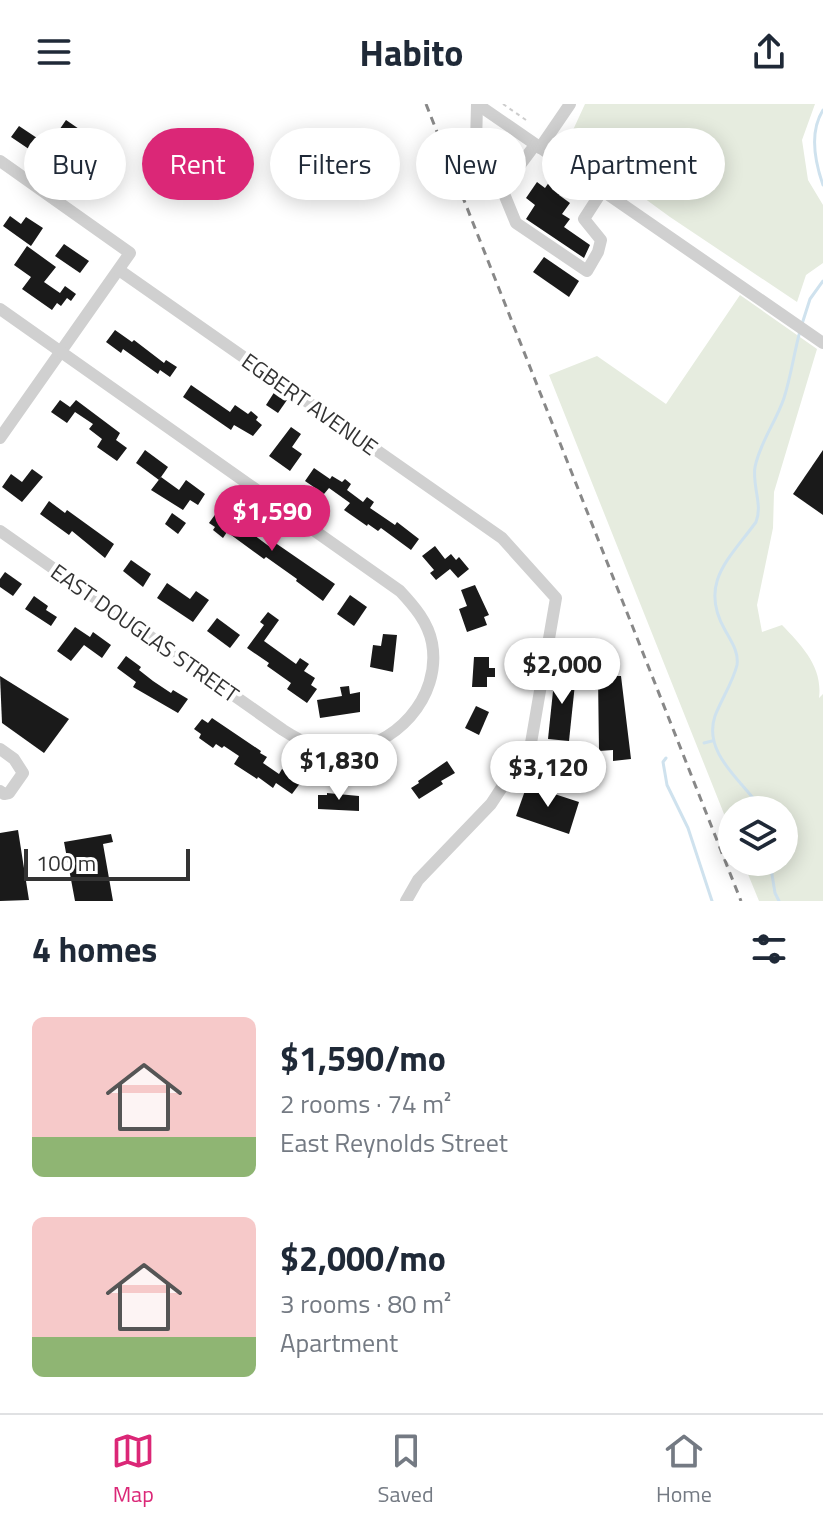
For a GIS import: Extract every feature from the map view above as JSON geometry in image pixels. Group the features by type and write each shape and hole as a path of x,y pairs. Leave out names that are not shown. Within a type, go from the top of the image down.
{"street":[{"path":"477,104 542,149"},
{"path":"476,128 477,104"},
{"path":"526,160 570,104"},
{"path":"0,161 130,253 0,438"},
{"path":"507,200 516,223 587,271 601,240 584,219 596,200"},
{"path":"615,200 822,343"},
{"name":"EGBERT AVENUE","path":"119,270 502,538 556,598 531,743 491,804 418,880 406,901"},
{"name":"EAST DOUGLAS STREET","path":"0,309 390,582 419,613 429,634 433,659 427,689 411,716 388,737 340,751 309,745 283,730 0,531"},
{"path":"0,749 14,759 23,773 9,793 0,791"}],"path":[{"path":"503,104 526,120"}],"shaded area":[{"path":"585,104 815,104 802,140 808,180 823,205 823,263 806,275 797,302 647,200 725,200 725,128 574,128"},
{"path":"740,295 817,349 774,492 773,528 757,605 762,632 782,625 810,658 818,676 819,698 823,694 823,901 759,901 749,876 798,876 798,796 718,796 718,799 549,375 597,356 666,404"}],"building":[{"path":"66,120 78,128 61,128"},
{"path":"19,126 24,129 24,146 11,137"},
{"path":"537,182 542,186 542,200 566,200 570,203 562,214 570,219 564,227 590,245 584,258 526,219 535,205 526,198"},
{"path":"10,216 21,224 26,217 43,228 31,246 3,226"},
{"path":"64,244 89,261 80,273 55,256"},
{"path":"27,246 56,267 44,282 60,293 65,286 76,294 71,301 67,298 61,306 57,303 52,310 22,289 31,277 14,265"},
{"path":"544,257 579,281 569,297 533,272"},
{"path":"115,330 164,363 166,360 177,367 170,377 160,370 158,374 123,349 121,353 106,342"},
{"path":"191,385 230,412 235,405 248,414 251,411 262,425 253,436 234,425 231,430 183,397"},
{"path":"275,391 287,400 278,413 266,405"},
{"path":"60,400 70,407 76,400 120,433 116,440 127,448 117,461 97,447 102,439 89,429 93,424 75,412 67,423 51,412"},
{"path":"291,427 301,434 292,447 302,454 290,471 269,456"},
{"path":"145,450 168,467 159,480 136,463"},
{"path":"823,450 823,515 793,494"},
{"path":"314,468 330,479 332,476 342,482 345,479 351,484 347,490 363,502 367,497 374,502 370,508 395,525 397,522 419,539 411,550 381,528 378,531 367,526 344,510 350,503 329,488 324,494 305,481"},
{"path":"32,469 43,477 22,502 2,487 11,474 22,482"},
{"path":"161,477 179,490 186,480 205,494 198,505 190,500 183,510 151,490"},
{"path":"49,501 65,513 67,510 114,544 105,558 72,531 69,535 40,514"},
{"path":"222,505 241,518 238,523 270,547 274,542 335,584 323,601 266,557 264,559 227,532 223,538 213,530 215,527 209,523"},
{"path":"172,513 186,523 178,534 165,524"},
{"path":"435,546 445,559 451,554 456,560 459,557 469,569 458,578 450,569 436,580 430,573 434,570 422,556"},
{"path":"131,560 151,574 143,587 123,571"},
{"path":"5,572 22,584 13,596 0,587 0,579"},
{"path":"167,583 190,599 196,591 209,600 193,622 157,598"},
{"path":"475,585 489,615 484,617 487,625 467,632 459,609 467,606 461,590"},
{"path":"350,595 367,607 354,626 337,614"},
{"path":"34,596 57,617 51,626 25,609"},
{"path":"268,612 279,620 264,641 296,664 300,658 309,664 304,671 315,678 311,685 317,689 307,703 287,689 291,683 247,648 264,625 260,622"},
{"path":"217,618 240,635 230,648 207,631"},
{"path":"75,627 90,637 93,632 111,645 102,658 84,645 71,661 57,651"},
{"path":"383,634 397,635 393,672 370,667 373,645 381,646"},
{"path":"126,656 153,681 171,693 173,690 188,699 178,713 133,687 136,682 117,668"},
{"path":"474,657 489,657 489,668 495,668 495,677 487,677 487,687 472,687"},
{"path":"555,672 576,674 569,741 548,739"},
{"path":"0,676 69,719 44,753 2,723"},
{"path":"598,676 621,676 631,759 613,761 613,750 599,751"},
{"path":"349,686 350,694 360,692 360,712 320,718 317,700 342,696 340,687"},
{"path":"476,706 489,712 479,735 465,728"},
{"path":"212,718 261,751 267,757 263,763 279,774 282,769 301,782 292,794 276,783 273,788 234,764 239,756 224,746 222,748 216,744 213,748 199,738 201,734 194,729 202,719 208,723"},
{"path":"447,761 455,773 419,799 411,788"},
{"path":"527,785 579,802 569,834 516,816"},
{"path":"318,795 359,796 359,811 318,809"},
{"path":"18,830 29,900 0,901 0,833"},
{"path":"111,834 113,842 103,844 113,901 75,901 64,842"}],"waterway":[{"path":"823,110 815,137 823,185"},
{"path":"802,324 810,299 823,281"},
{"path":"751,796 727,767 714,743 715,716 737,665 734,647 718,613 716,585 728,560 758,516 755,467 784,398 800,331"},
{"path":"704,743 712,741"},
{"path":"666,758 663,762 667,785 688,828 712,901"},
{"path":"772,876 779,901"}],"railway":[{"path":"426,104 741,901"}]}
